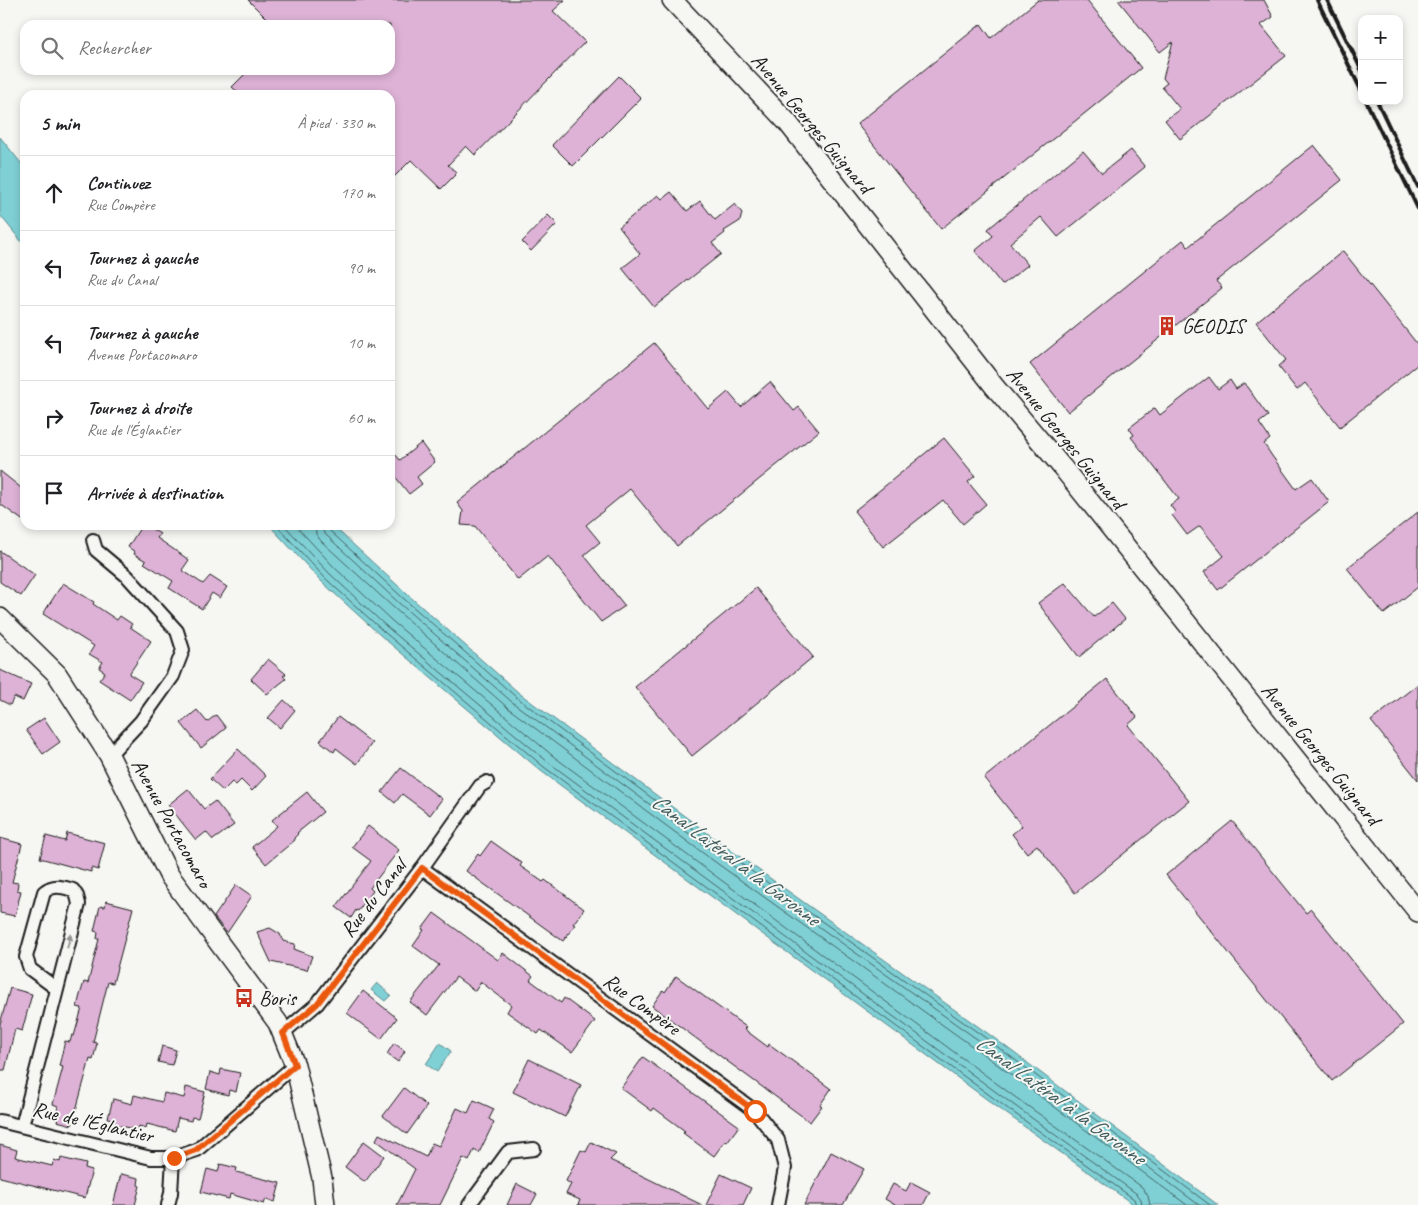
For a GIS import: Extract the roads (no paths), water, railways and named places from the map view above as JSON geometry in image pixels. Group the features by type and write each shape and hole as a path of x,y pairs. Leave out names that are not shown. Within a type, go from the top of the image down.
{"street":[{"name":"Avenue Georges Guignard","path":"672,0 788,123 988,378 1074,482 1418,912"},
{"path":"93,540 96,550 127,576 177,631 183,650 173,676 141,720 109,755"},
{"name":"Avenue Portacomaro","path":"0,618 57,674 109,755 169,875 278,1023 295,1065 322,1178 325,1205"},
{"name":"Rue du Canal","path":"283,1033 317,1004 422,868 480,786 487,782"},
{"name":"Rue Compère","path":"422,868 755,1111 778,1140 783,1159 785,1168 778,1205"},
{"path":"22,1126 58,989 79,904 73,890 56,886 49,887 44,892 26,957 30,969 58,989"},
{"name":"Rue de l'Églantier","path":"0,1120 151,1158 174,1158 196,1150 295,1065"},
{"path":"469,1205 508,1152 534,1149"},
{"path":"168,1205 174,1158"}],"water":[{"path":"0,137 20,162 20,240 0,215"},
{"name":"Canal Latéral à la Garonne","path":"274,530 337,530 519,693 722,844 990,1035 1218,1205 1134,1205 1004,1112 541,771 380,635 321,581"},
{"path":"377,983 391,995 385,1001 371,990"},
{"path":"440,1043 451,1051 437,1072 426,1064"}],"railway":[{"path":"1317,0 1358,84"},
{"path":"1327,0 1358,63"},
{"path":"1368,105 1418,209"},
{"path":"1379,105 1418,187"}],"place":[{"name":"GEODIS","path":"1167,326"},
{"name":"Boris","path":"244,998"}]}
